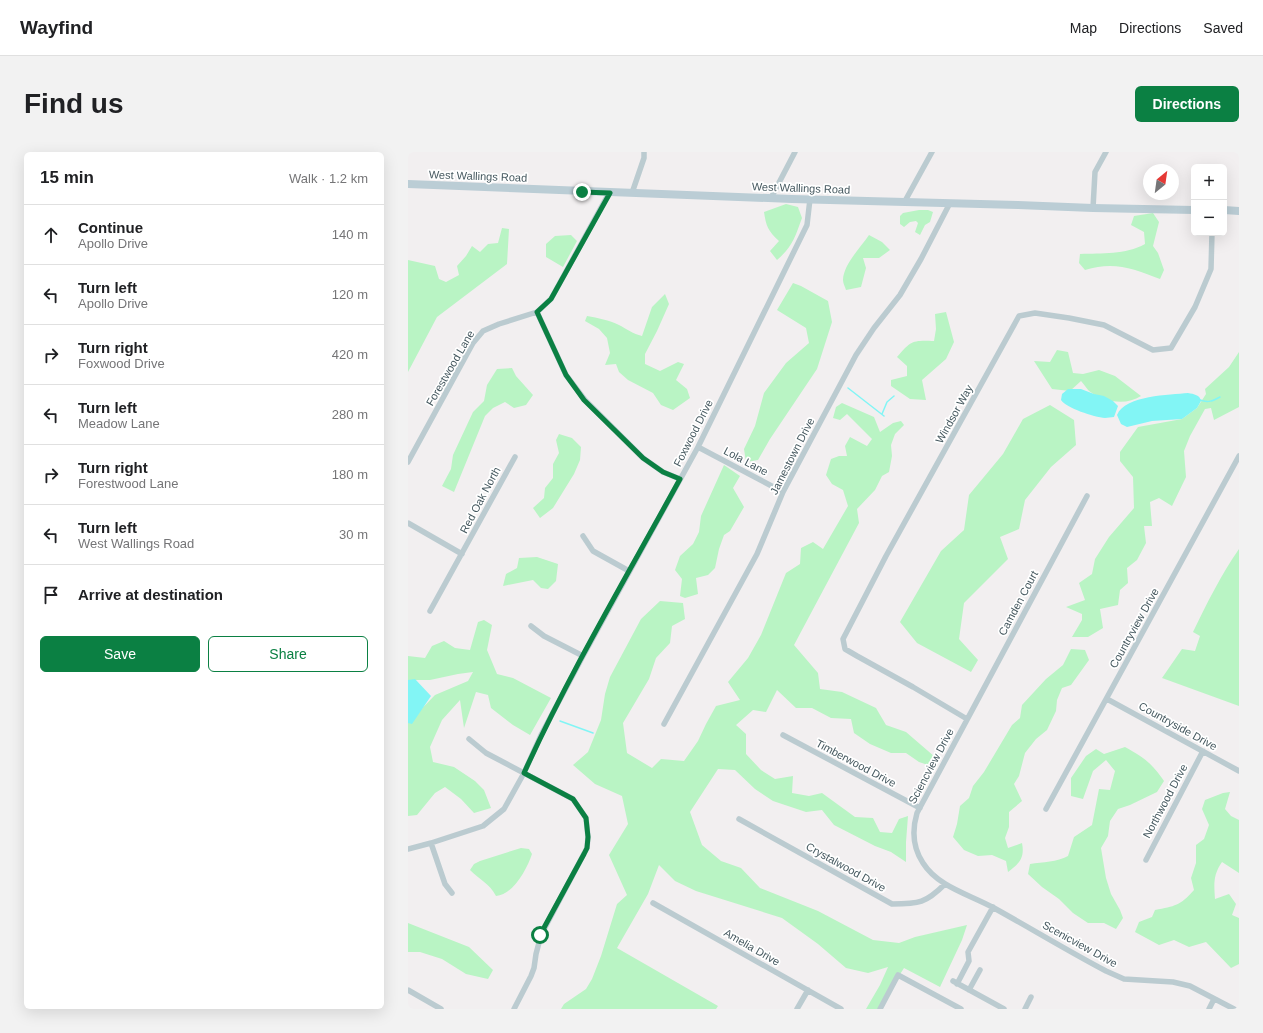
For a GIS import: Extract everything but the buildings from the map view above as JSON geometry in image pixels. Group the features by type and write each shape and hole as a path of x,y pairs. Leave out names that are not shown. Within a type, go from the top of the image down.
{"street":[{"path":"632,193 644,158 644,152"},
{"path":"771,198 795,152"},
{"path":"905,202 932,152"},
{"path":"1093,208 1095,172 1106,152"},
{"name":"West Wallings Road","path":"408,184 610,193 1191,210"},
{"name":"Forestwood Lane","path":"408,462 473,343 483,331 499,324 537,312 551,299 610,193"},
{"name":"Foxwood Drive","path":"408,849 432,843 483,826 504,809 524,773 541,734 698,447 807,225 810,199"},
{"name":"Jamestown Drive","path":"664,724 757,554 783,492 856,355 874,328 900,295 921,259 950,203"},
{"path":"1227,210 1239,211"},
{"name":"Windsor Way","path":"967,719 845,649 843,639 886,556 1019,316 1035,313 1104,325 1153,350 1170,348 1195,307 1211,269 1212,236"},
{"path":"537,312 566,375 584,400 643,458 663,472 680,479"},
{"name":"Lola Lane","path":"698,447 783,492"},
{"name":"Countryview Drive","path":"1046,809 1239,456"},
{"name":"Red Oak North","path":"430,611 515,457"},
{"name":"Camden Court","path":"967,719 1087,496"},
{"path":"408,522 462,554"},
{"path":"583,536 593,551 629,572"},
{"path":"531,626 544,636 583,656"},
{"name":"Countryside Drive","path":"1107,699 1239,771"},
{"name":"Sciencview Drive","path":"945,884 922,863 916,848 914,826 920,808 967,719"},
{"name":"Timberwood Drive","path":"783,735 920,808"},
{"path":"469,739 486,753 573,799 586,818 588,837 587,848 540,935 534,968 514,1009"},
{"name":"Northwood Drive","path":"1146,860 1203,751"},
{"name":"Crystalwood Drive","path":"739,819 892,904 914,904 933,895 945,884"},
{"path":"432,843 444,884 452,893"},
{"name":"Scenicview Drive","path":"945,884 993,907 1096,966 1124,979 1173,982 1190,986 1234,1009"},
{"name":"Amelia Drive","path":"653,903 841,1009"},
{"path":"993,907 968,952 969,962 955,982 1004,1009"},
{"path":"969,990 980,970"},
{"path":"880,1009 898,975 961,1009"},
{"path":"408,990 441,1009"},
{"path":"797,1009 808,990"},
{"path":"1025,1009 1031,998"},
{"path":"1209,1009 1214,999"}],"green space":[{"path":"786,204 798,207 802,218 790,246 777,260 770,251 779,241 768,228 764,212"},
{"path":"928,210 933,212 930,222 925,225 920,235 915,232 918,223 916,221 910,222 904,227 900,224 900,216 903,213"},
{"path":"1153,213 1159,222 1153,246 1158,253 1164,270 1160,279 1123,267 1105,266 1085,270 1079,263 1080,254 1121,252 1137,248 1145,244 1144,232 1131,225 1134,216"},
{"path":"502,228 509,229 507,264 437,317 408,372 408,260 435,266 439,279 446,282 459,275 457,266 472,246 480,252 488,244 498,243"},
{"path":"571,235 577,241 563,267 546,257 546,244 555,236"},
{"path":"869,235 882,242 890,250 879,258 863,258 866,268 861,287 846,290 843,280 846,268"},
{"path":"793,283 828,301 832,322 817,369 770,439 758,460 746,462 744,449 755,426 764,393 786,363 809,343 806,328 777,310"},
{"path":"665,294 669,304 645,354 645,364 660,371 678,362 684,364 676,380 687,389 690,398 673,410 661,405 653,393 628,380 619,372 616,364 605,365 610,353 607,338 599,329 585,321 587,316 603,319 642,336 652,307"},
{"path":"946,312 954,342 946,359 922,380 926,400 910,399 891,386 891,380 907,376 907,366 897,357 909,345 916,341 934,341 936,329 935,314"},
{"path":"1057,350 1068,352 1073,373 1083,374 1099,370 1115,376 1141,396 1122,402 1108,400 1089,391 1081,381 1070,391 1052,389 1034,361 1050,362"},
{"path":"1239,352 1239,407 1214,420 1211,408 1205,409 1190,436 1184,451 1186,477 1172,506 1159,498 1150,502 1152,526 1144,526 1146,543 1137,560 1127,568 1128,583 1120,590 1118,605 1100,609 1103,628 1088,637 1072,637 1082,620 1082,614 1066,607 1085,600 1079,583 1092,574 1095,559 1109,537 1134,508 1133,477 1120,461 1120,452 1138,427 1182,419 1197,408 1206,394 1205,389 1229,367"},
{"path":"512,368 516,376 533,395 526,405 514,408 505,402 493,408 485,416 454,492 442,486 451,469 453,455 473,412 484,401 487,385 497,369"},
{"path":"842,403 874,417 880,432 893,423 901,421 904,425 895,434 891,445 892,456 889,472 882,476 875,490 857,509 859,523 794,645 818,673 820,689 842,692 876,708 886,725 906,732 935,757 931,766 919,762 906,753 891,753 870,744 854,733 851,719 831,718 812,708 796,708 777,690 766,712 753,710 736,725 746,734 746,754 761,770 775,779 793,776 792,793 809,796 822,793 855,817 873,818 880,832 892,833 899,819 908,816 906,862 891,852 875,846 834,825 822,810 806,812 773,801 755,789 735,770 718,769 690,812 702,845 721,861 741,868 760,888 818,911 873,940 899,943 915,937 967,925 962,940 940,987 904,968 878,1009 866,1009 880,985 888,967 868,973 846,968 818,944 782,918 696,891 675,881 659,865 648,894 617,948 718,1006 716,1009 561,1009 564,1004 586,989 592,979 601,956 617,904 627,895 609,855 628,824 622,796 595,784 573,765 588,752 601,720 605,694 610,677 641,619 660,601 683,603 685,619 672,626 670,643 656,658 649,679 623,723 627,753 652,768 661,759 684,761 698,741 716,706 740,700 728,682 748,658 761,635 786,573 800,564 801,548 813,542 823,549 848,506 843,490 832,484 826,475 831,459 839,456 847,456 845,446 850,437 867,446 872,439 847,414 840,420 833,418 836,407"},
{"path":"1050,405 1074,420 1076,445 1051,467 1025,500 1019,529 1000,537 1008,559 964,603 959,639 978,660 971,672 917,643 900,622 941,551 964,530 969,495 1003,454 1023,419"},
{"path":"559,434 572,438 581,447 580,460 574,474 553,508 540,518 533,508 544,498 545,488 553,478 553,464 559,453 556,440"},
{"path":"724,465 740,476 733,488 744,507 730,531 724,535 715,568 708,575 696,578 698,594 685,598 680,596 682,579 675,570 680,556 693,544 699,532 701,516"},
{"path":"1239,549 1239,706 1162,678 1182,649 1195,651 1200,636 1193,632 1220,579"},
{"path":"537,557 558,564 556,581 548,589 541,588 533,580 503,586 506,574 517,568 519,558"},
{"path":"484,620 492,625 487,650 497,674 513,678 551,698 530,735 513,725 491,708 488,695 476,692 464,728 460,700 442,720 430,747 433,762 454,767 475,781 484,790 491,808 474,813 461,799 445,787 435,793 417,815 408,816 408,723 435,695 468,681 473,672 430,680 408,680 408,656 425,658 432,646 444,641 455,648 470,650 478,622"},
{"path":"1071,649 1085,650 1089,660 1071,685 1062,688 1057,700 1056,711 1047,730 1036,739 1025,753 1019,776 1014,784 1022,801 1009,812 1009,827 1005,838 1008,848 1022,843 1023,853 1018,863 1008,872 1006,861 992,855 978,856 964,850 953,837 960,806 969,798 973,786 984,772 1012,725 1020,718 1022,705 1046,679 1063,665"},
{"path":"1125,747 1147,761 1164,781 1157,792 1118,809 1110,821 1108,836 1101,848 1106,878 1111,894 1123,918 1116,929 1104,923 1088,923 1073,913 1059,899 1042,887 1028,874 1030,864 1055,861 1068,856 1074,837 1092,825 1099,789 1110,790 1115,771 1106,760 1093,771 1083,799 1071,796 1071,778 1086,756 1096,749 1104,754"},
{"path":"1230,792 1225,809 1231,816 1239,820 1239,873 1222,862 1217,871 1214,889 1215,899 1229,894 1236,904 1232,915 1239,918 1239,964 1231,968 1206,942 1189,947 1174,940 1159,945 1135,932 1139,922 1152,917 1155,910 1181,902 1194,890 1191,878 1196,863 1196,845 1204,839 1209,825 1202,809 1205,800"},
{"path":"521,848 529,849 532,854 530,860 523,874 514,886 502,895 496,896 487,885 470,870 474,864 480,861"},
{"path":"408,923 469,947 493,970 488,979 466,974 442,959 420,952 408,952"}],"water":[{"path":"1068,389 1081,389 1104,396 1113,401 1118,406 1114,417 1105,418 1094,416 1068,406 1061,400 1062,394"},
{"path":"1188,393 1198,396 1201,401 1197,408 1182,419 1152,421 1127,427 1121,424 1117,415 1122,408 1129,403 1138,400 1149,397"},
{"path":"415,679 431,696 412,724 408,723 408,680"}],"waterway":[{"path":"848,388 884,416"},
{"path":"882,414 887,402 894,396"},
{"path":"1200,400 1210,401 1220,397"},
{"path":"560,721 593,733"}],"route":[{"path":"540,935 587,848 588,837 586,818 573,799 524,773 541,734 680,479 663,472 643,458 584,400 566,375 537,312 551,299 610,193 582,192"}]}
